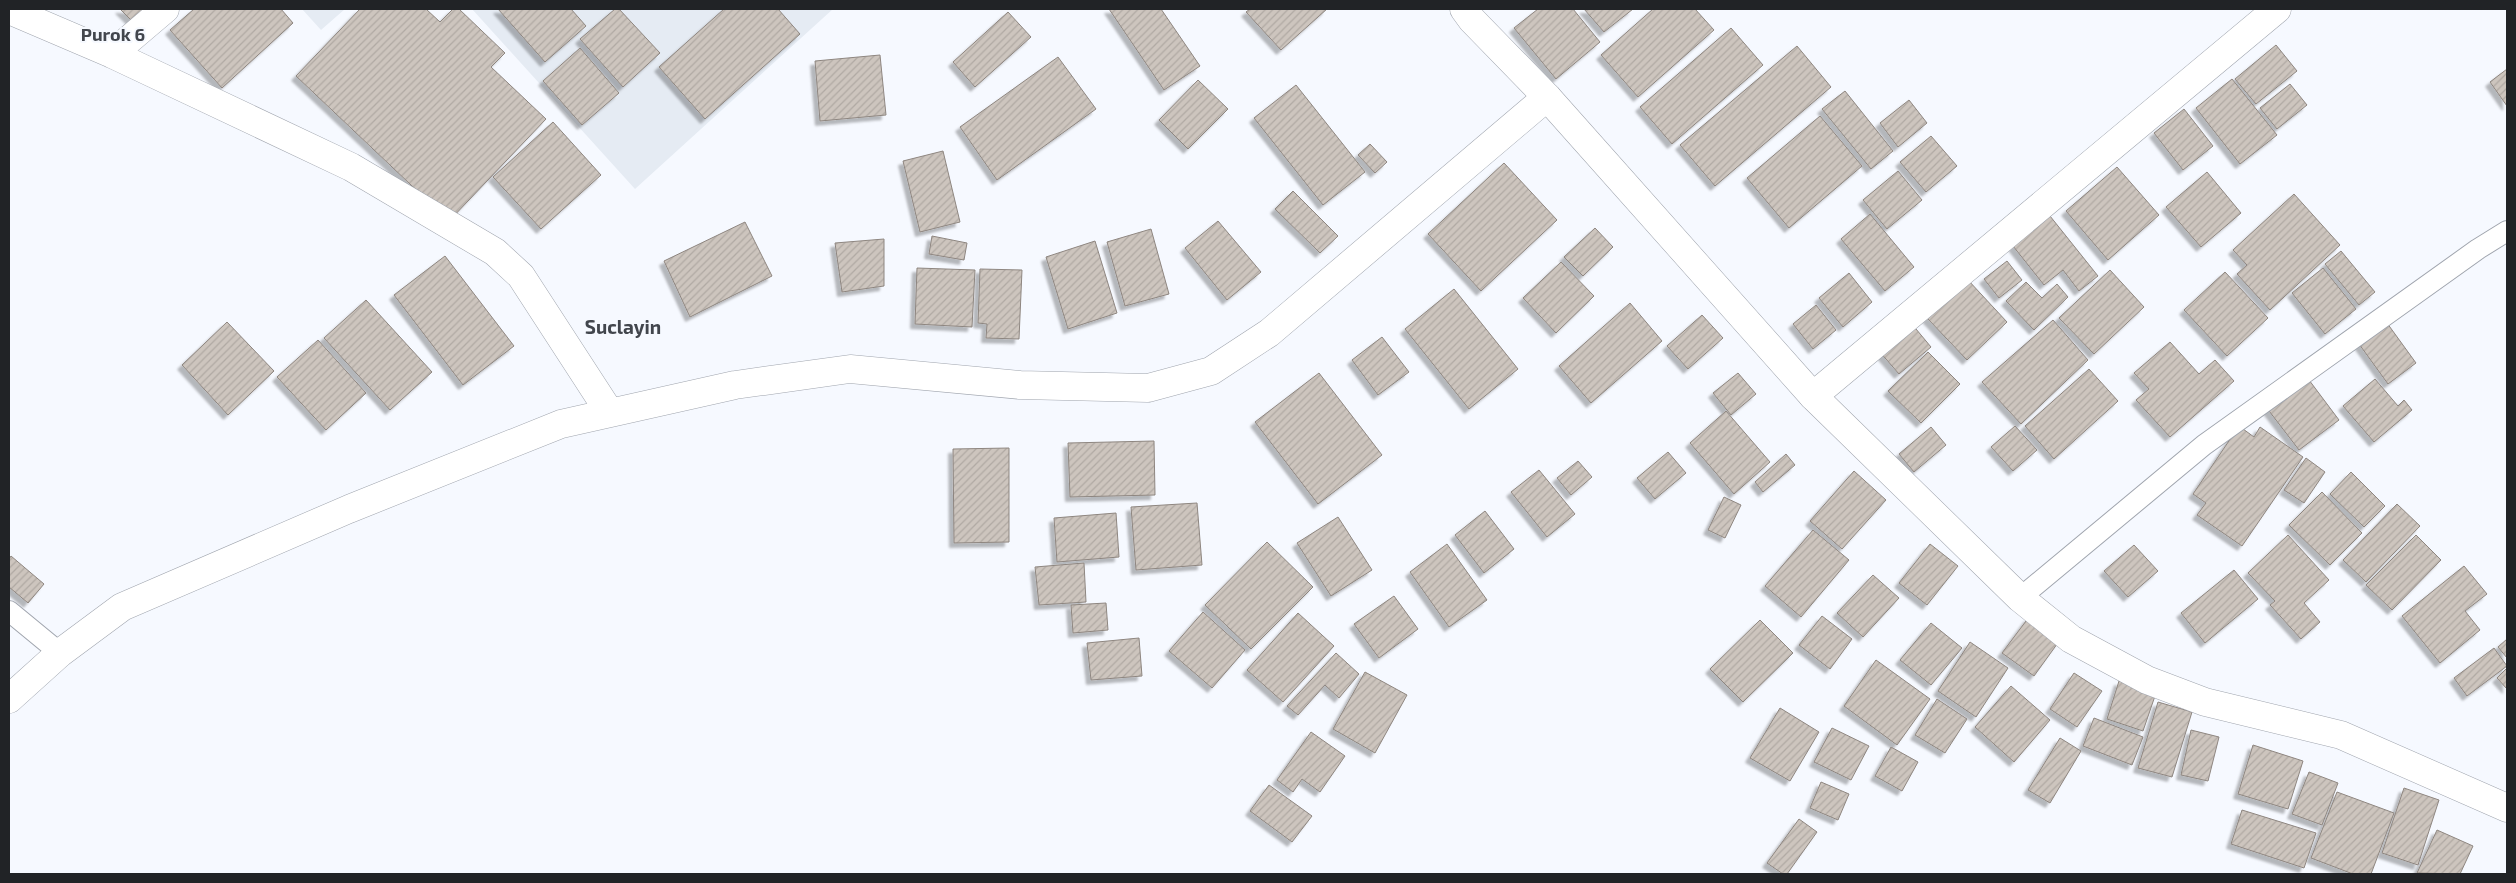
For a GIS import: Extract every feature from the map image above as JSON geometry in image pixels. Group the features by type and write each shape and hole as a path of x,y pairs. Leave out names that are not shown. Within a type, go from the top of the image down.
{"street":[{"path":"112,54 166,9"},
{"path":"1464,9 1472,20 1547,97 1813,396 2020,598 2071,639 2147,680 2213,704 2341,735 2507,808"},
{"path":"1813,396 2277,9"},
{"path":"9,10 112,54 351,167 495,252 521,276 610,413"},
{"path":"9,699 60,653 122,607 349,509 561,424 735,385 850,368 1020,385 1148,388 1211,371 1268,333 1547,97"}],"lane":[{"path":"2020,598 2204,445 2478,249 2507,232"},
{"path":"9,610 60,653"}],"shaded area":[{"path":"302,9 345,9 321,30"},
{"path":"472,9 833,9 635,189"}],"building":[{"path":"120,9 147,9 134,23"},
{"path":"194,9 281,9 293,23 222,88 170,30"},
{"path":"360,9 426,9 440,22 453,9 459,9 505,53 491,67 546,119 449,221 296,76"},
{"path":"498,9 571,9 586,26 545,62"},
{"path":"615,9 619,9 660,53 623,87 580,39"},
{"path":"724,9 778,9 800,34 705,119 659,67"},
{"path":"1109,9 1161,9 1200,66 1164,90"},
{"path":"1250,9 1327,9 1281,50 1246,12"},
{"path":"1538,9 1573,9 1600,42 1556,79 1514,28"},
{"path":"1584,9 1633,9 1604,32"},
{"path":"1653,9 1695,9 1714,30 1638,97 1601,55"},
{"path":"1008,12 1031,37 975,87 953,62"},
{"path":"1731,28 1763,65 1672,144 1640,107"},
{"path":"2276,45 2297,71 2256,104 2235,79"},
{"path":"1797,46 1831,87 1715,186 1680,145"},
{"path":"580,48 619,93 582,125 543,81"},
{"path":"880,55 886,115 820,121 815,61"},
{"path":"1058,57 1096,109 997,180 960,127"},
{"path":"2507,69 2507,106 2490,82"},
{"path":"2232,79 2277,135 2240,164 2196,108"},
{"path":"1198,80 1228,109 1188,149 1159,120"},
{"path":"2290,84 2307,105 2277,129 2260,108"},
{"path":"1296,85 1365,172 1323,205 1254,118"},
{"path":"1845,91 1893,151 1871,169 1822,109"},
{"path":"1909,100 1927,123 1898,147 1880,123"},
{"path":"2184,109 2213,146 2183,170 2154,133"},
{"path":"1820,116 1862,166 1789,228 1747,178"},
{"path":"553,122 601,175 541,229 493,177"},
{"path":"1931,136 1957,166 1926,192 1900,162"},
{"path":"1370,144 1387,162 1375,173 1358,155"},
{"path":"943,151 960,222 920,232 903,161"},
{"path":"1504,163 1557,220 1481,291 1428,234"},
{"path":"2117,167 2159,215 2108,260 2066,211"},
{"path":"1898,171 1922,200 1887,229 1863,200"},
{"path":"2207,172 2241,213 2201,247 2166,207"},
{"path":"1293,191 1338,236 1320,253 1275,209"},
{"path":"2294,194 2340,245 2270,310 2237,274 2247,265 2233,250"},
{"path":"1870,214 1914,267 1885,291 1841,239"},
{"path":"2050,216 2098,276 2079,291 2063,270 2044,285 2013,246"},
{"path":"1218,221 1261,272 1227,300 1185,248"},
{"path":"745,222 772,276 690,317 664,261"},
{"path":"1595,228 1613,247 1583,276 1564,257"},
{"path":"1151,229 1169,294 1125,306 1107,242"},
{"path":"932,236 967,243 964,260 929,254"},
{"path":"884,239 884,286 842,292 835,243"},
{"path":"1095,241 1117,313 1068,329 1046,257"},
{"path":"2341,251 2375,292 2359,305 2325,264"},
{"path":"445,256 514,346 463,385 394,295"},
{"path":"2007,261 2022,280 1999,298 1984,279"},
{"path":"1561,262 1594,296 1556,333 1523,298"},
{"path":"917,268 975,270 972,327 915,324"},
{"path":"2323,268 2356,309 2325,334 2292,293"},
{"path":"980,269 1022,270 1019,339 986,338 987,324 978,323"},
{"path":"2110,270 2144,307 2094,354 2059,318"},
{"path":"2225,272 2268,318 2227,356 2184,310"},
{"path":"1849,273 1872,302 1843,327 1819,298"},
{"path":"1968,280 2007,322 1967,360 1927,318"},
{"path":"2026,282 2042,298 2057,284 2068,297 2034,330 2006,301"},
{"path":"1454,289 1518,369 1469,409 1405,329"},
{"path":"366,300 432,372 390,410 324,338"},
{"path":"1630,303 1662,341 1591,403 1559,366"},
{"path":"1816,305 1836,330 1813,349 1793,324"},
{"path":"1702,315 1723,338 1688,369 1667,346"},
{"path":"2053,320 2088,360 2021,424 1982,382"},
{"path":"227,322 274,371 228,415 182,365"},
{"path":"1911,323 1931,347 1899,374 1879,351"},
{"path":"2387,323 2416,363 2388,384 2359,344"},
{"path":"1382,337 1409,372 1378,395 1352,360"},
{"path":"318,340 366,393 326,430 277,377"},
{"path":"2170,342 2199,374 2215,360 2234,381 2170,437 2136,400 2149,389 2134,373"},
{"path":"1928,352 1960,384 1921,423 1888,391"},
{"path":"2089,369 2118,401 2054,459 2025,426"},
{"path":"1319,373 1382,455 1318,504 1255,422"},
{"path":"1738,373 1756,394 1731,415 1713,393"},
{"path":"2306,376 2339,420 2299,450 2266,407"},
{"path":"2375,379 2398,406 2404,400 2412,410 2374,442 2343,406"},
{"path":"1726,411 1770,462 1734,494 1690,443"},
{"path":"2015,426 2037,450 2013,471 1991,447"},
{"path":"2239,426 2254,437 2260,427 2303,457 2242,546 2197,515 2206,503 2193,494"},
{"path":"1931,427 1946,445 1914,472 1899,454"},
{"path":"1154,441 1155,495 1070,497 1068,443"},
{"path":"1009,448 1009,542 954,543 953,449"},
{"path":"1668,452 1686,473 1655,499 1637,478"},
{"path":"1786,454 1795,465 1763,492 1755,482"},
{"path":"2306,458 2325,472 2304,503 2284,490"},
{"path":"1578,461 1592,477 1571,495 1557,478"},
{"path":"1539,470 1575,514 1547,537 1511,492"},
{"path":"1854,471 1886,500 1842,549 1810,521"},
{"path":"2351,472 2385,506 2364,527 2330,494"},
{"path":"2322,492 2362,533 2330,565 2289,525"},
{"path":"1724,497 1741,505 1725,538 1708,530"},
{"path":"1197,503 1202,565 1136,570 1131,507"},
{"path":"2397,504 2420,526 2366,582 2343,560"},
{"path":"1485,511 1514,549 1484,573 1455,535"},
{"path":"1116,513 1119,557 1057,562 1054,518"},
{"path":"1338,517 1372,570 1331,596 1297,543"},
{"path":"1813,530 1849,560 1801,617 1765,586"},
{"path":"2288,535 2329,580 2304,603 2320,622 2301,639 2270,605 2275,601 2248,573"},
{"path":"2416,535 2441,560 2392,610 2366,585"},
{"path":"1267,542 1313,587 1251,649 1205,605"},
{"path":"1447,544 1487,600 1449,627 1410,572"},
{"path":"1930,544 1958,566 1927,605 1899,583"},
{"path":"2134,545 2158,571 2128,597 2104,571"},
{"path":"11,556 44,584 28,603 9,587 9,559"},
{"path":"1084,563 1086,602 1039,605 1035,567"},
{"path":"2464,566 2487,594 2465,611 2480,630 2440,663 2402,616"},
{"path":"2234,570 2258,599 2205,643 2181,613"},
{"path":"1873,575 1899,598 1863,637 1837,613"},
{"path":"1394,596 1418,629 1379,658 1354,624"},
{"path":"1106,603 1108,630 1073,633 1071,605"},
{"path":"1203,612 1245,650 1212,688 1169,651"},
{"path":"1298,613 1334,646 1283,702 1247,670"},
{"path":"1822,616 1852,639 1830,669 1799,645"},
{"path":"2029,617 2060,640 2034,676 2002,653"},
{"path":"1760,620 1793,653 1743,702 1710,669"},
{"path":"1931,623 1962,648 1931,685 1900,660"},
{"path":"1139,638 1142,676 1091,680 1087,643"},
{"path":"2507,639 2507,658 2498,647"},
{"path":"1970,642 2008,668 1976,717 1938,691"},
{"path":"2494,648 2507,666 2467,696 2454,678"},
{"path":"1336,653 1359,674 1339,698 1325,685 1298,715 1287,706"},
{"path":"1876,660 1930,699 1897,745 1844,706"},
{"path":"2507,668 2507,689 2497,678"},
{"path":"1365,672 1407,695 1375,753 1333,729"},
{"path":"2074,673 2102,691 2077,727 2050,709"},
{"path":"2119,681 2156,693 2143,731 2107,719"},
{"path":"2011,686 2050,720 2014,762 1975,727"},
{"path":"1937,699 1967,719 1945,753 1915,735"},
{"path":"2158,702 2192,712 2172,777 2138,768"},
{"path":"1780,708 1819,732 1790,781 1750,758"},
{"path":"2094,718 2143,737 2132,765 2083,746"},
{"path":"1832,728 1869,746 1851,780 1814,762"},
{"path":"2191,730 2219,737 2208,781 2181,775"},
{"path":"1311,732 1345,756 1320,792 1302,779 1293,792 1277,780"},
{"path":"2060,738 2081,751 2050,803 2028,790"},
{"path":"2253,745 2303,761 2288,809 2238,794"},
{"path":"1891,747 1918,762 1902,791 1875,776"},
{"path":"2309,772 2338,783 2322,825 2292,814"},
{"path":"1821,782 1849,794 1838,820 1810,808"},
{"path":"1269,785 1312,816 1292,842 1250,811"},
{"path":"2404,788 2439,800 2418,865 2382,853"},
{"path":"2337,792 2394,813 2371,874 2353,874 2311,858"},
{"path":"2242,810 2316,833 2304,868 2231,844"},
{"path":"1799,819 1817,832 1787,874 1783,874 1767,863"},
{"path":"2437,830 2473,846 2460,874 2417,873"}],"district":[{"name":"Purok 6","path":"113,35"},
{"name":"Suclayin","path":"623,327"}]}
